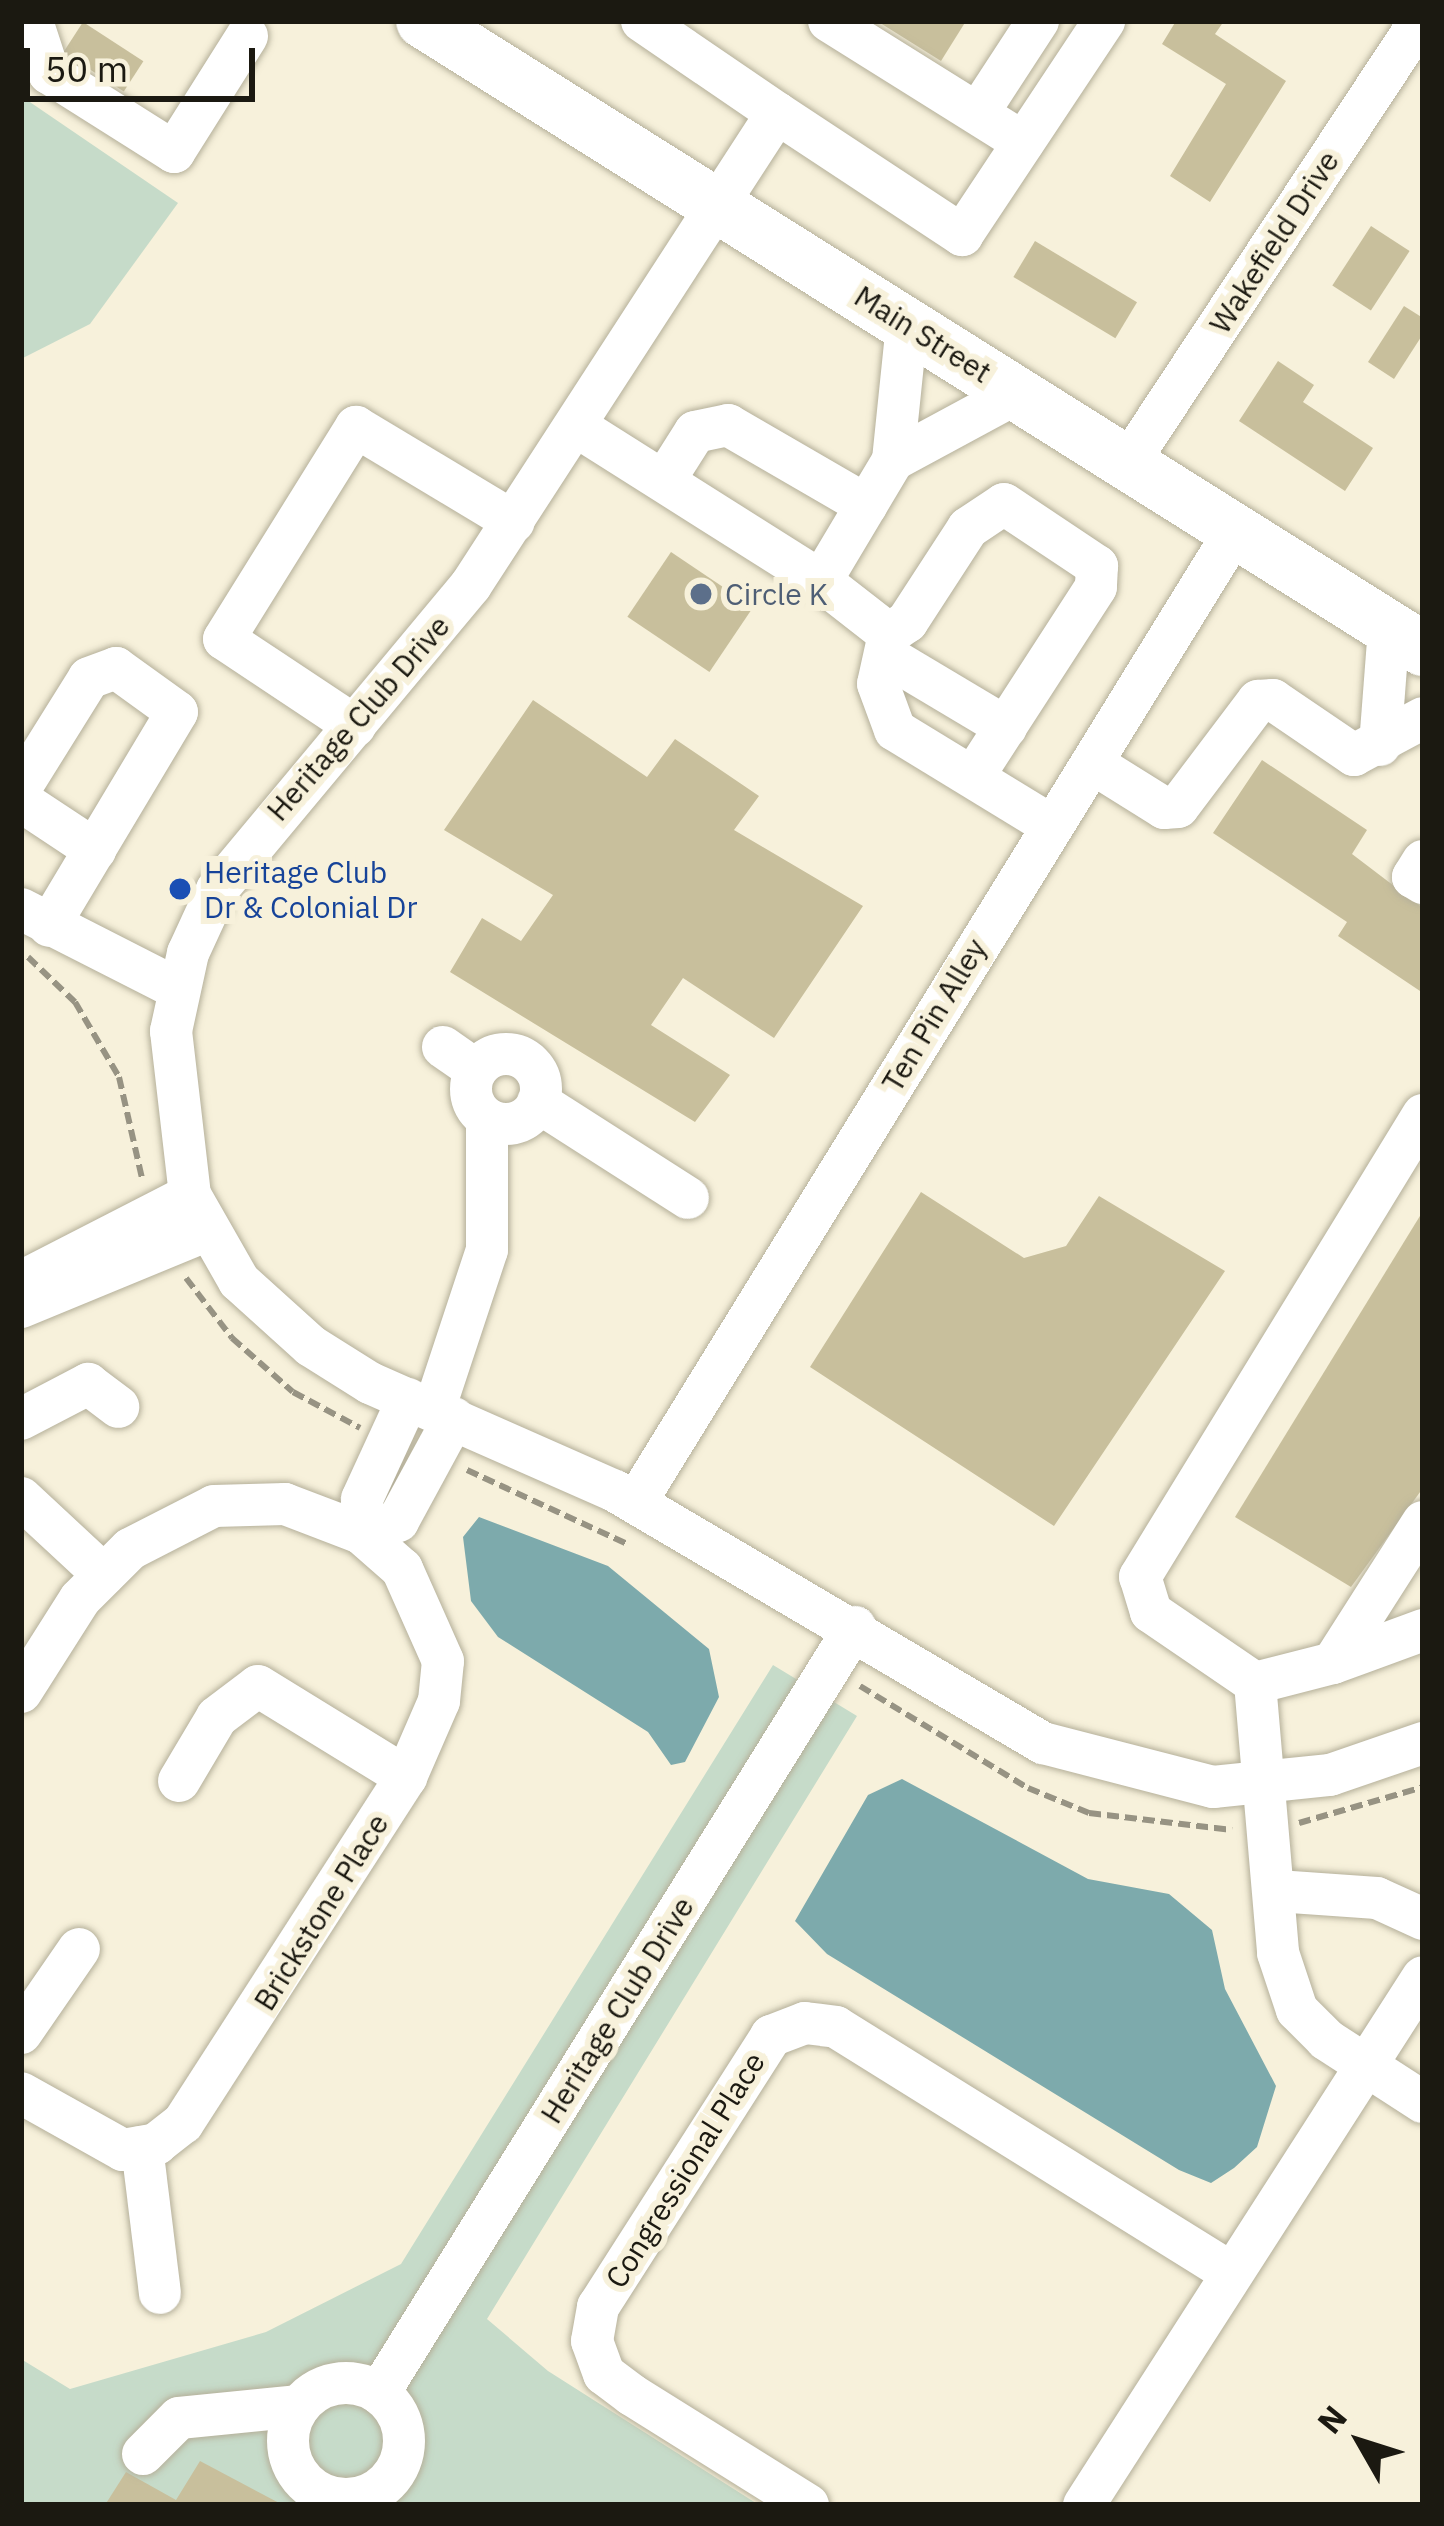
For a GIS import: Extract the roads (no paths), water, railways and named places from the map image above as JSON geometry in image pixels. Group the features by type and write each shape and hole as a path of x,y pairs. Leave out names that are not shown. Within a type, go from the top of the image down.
{"main road":[{"name":"Main Street","path":"423,21 1406,639"}],"street":[{"path":"32,21 49,74 174,152 242,26"},
{"path":"642,21 962,235 1104,21"},
{"path":"830,21 1023,142"},
{"path":"978,113 1038,21"},
{"name":"Wakefield Drive","path":"1128,463 1420,21"},
{"name":"Heritage Club Drive","path":"777,112 579,428 514,522 355,726 236,858 178,989 171,1071 199,1212 266,1311 432,1409 636,1502 855,1627 1042,1743 1154,1778 1262,1784 1330,1774 1423,1743"},
{"path":"821,581 893,460 907,324"},
{"path":"893,460 1017,393"},
{"path":"664,482 695,432 728,425 866,506"},
{"path":"355,726 224,639 356,428 514,522"},
{"path":"579,428 821,581 887,645 1006,727"},
{"path":"973,777 1096,587 1096,566 1077,548 1004,504 968,529 908,622 887,645 878,684 886,719 973,777 1044,838"},
{"name":"Ten Pin Alley","path":"636,1502 1235,531"},
{"path":"1380,745 1406,639"},
{"path":"21,787 89,678 116,668 166,698 177,712 95,850 30,920 178,989"},
{"path":"1092,763 1164,808 1178,807 1246,709 1273,700 1354,755 1423,718"},
{"path":"21,801 95,850"},
{"path":"1423,861 1413,877 1423,883"},
{"path":"21,1692 104,1575 130,1549 214,1506 285,1504 361,1533 398,1521 487,1250 487,1119 470,1092 459,1058 526,1060 539,1078 538,1102 511,1124 487,1119"},
{"path":"538,1102 688,1198"},
{"path":"1423,1114 1140,1577 1151,1612 1255,1682 1333,1664 1423,1630"},
{"path":"21,1282 199,1212"},
{"path":"21,1307 199,1212"},
{"path":"21,1419 88,1384 118,1407"},
{"path":"21,1498 104,1575"},
{"path":"1333,1664 1423,1522"},
{"name":"Brickstone Place","path":"142,2147 183,2123 406,1777 440,1701 443,1661 402,1569 361,1533"},
{"name":"Heritage Club Drive","path":"379,2393 855,1627"},
{"path":"1255,1682 1262,1784 1277,1891 1278,1952 1298,2010 1362,2064 1423,2102"},
{"path":"179,1781 217,1717 258,1686 406,1777"},
{"path":"1277,1891 1376,1898 1423,1918"},
{"path":"21,2032 79,1949"},
{"path":"1084,2505 1362,2064 1423,1977"},
{"name":"Congressional Place","path":"808,2505 604,2374 592,2341 598,2307 771,2036 805,2023 836,2026 1229,2272"},
{"path":"21,2093 91,2140 142,2147 160,2293"},
{"path":"143,2454 179,2419 299,2406 332,2384 379,2393 398,2412 404,2448 384,2499 336,2499 302,2480 287,2444 299,2406"}],"water":[{"path":"479,1517 608,1566 709,1649 719,1697 685,1762 671,1765 648,1732 498,1637 471,1601 463,1537"},
{"path":"902,1779 1088,1879 1169,1894 1212,1930 1225,1989 1276,2086 1257,2147 1234,2168 1211,2183 1179,2170 827,1954 795,1921 868,1795"}],"place":[{"name":"Circle K","path":"701,594"},
{"name":"Heritage Club Dr & Colonial Dr","path":"180,889"}]}
